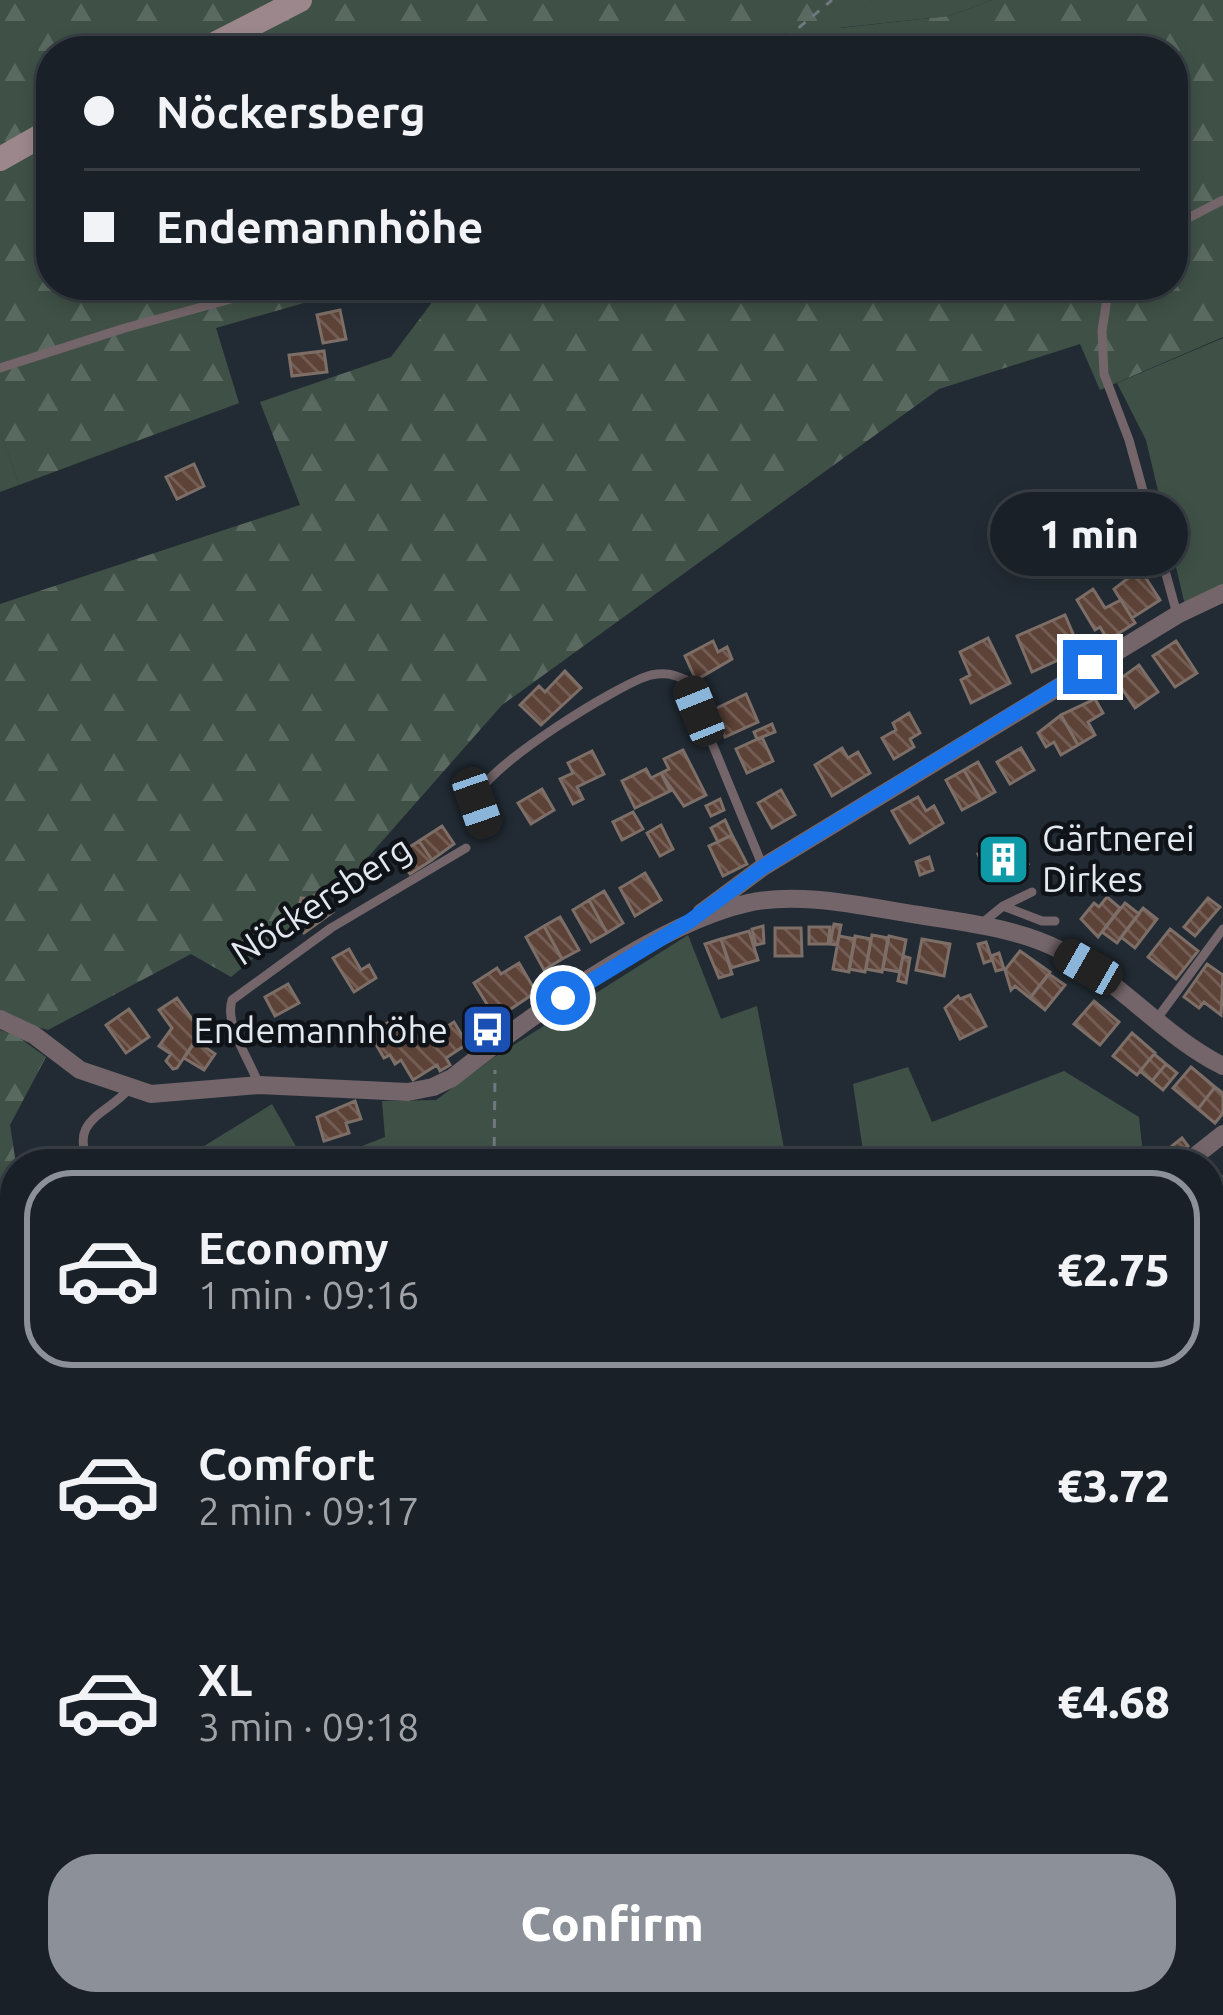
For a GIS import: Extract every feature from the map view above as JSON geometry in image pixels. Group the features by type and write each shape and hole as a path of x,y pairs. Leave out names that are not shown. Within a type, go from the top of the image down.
{"main road":[{"path":"230,36 301,0"},
{"path":"0,159 36,139"}],"street":[{"path":"0,1019 34,1035 80,1070 129,1089 178,1094 259,1084 408,1093 452,1078 495,1043 690,921 763,867 1177,615 1223,593"},
{"path":"690,921 750,902 810,899 1022,934 1088,967 1193,1049 1223,1066"}],"lane":[{"path":"1188,218 1223,200"},
{"path":"0,368 227,300"},
{"path":"1107,300 1103,374 1129,440 1177,615"},
{"path":"487,832 477,803 479,791 511,758 644,677 668,672 686,680 763,867"},
{"name":"Nöckersberg","path":"259,1084 232,1024 232,1000 331,928 466,848"},
{"path":"980,925 1003,906 1032,892"},
{"path":"1003,906 1054,921"},
{"path":"1156,1020 1223,929"},
{"path":"84,1149 81,1138 86,1125 129,1089"}],"path":[{"path":"789,36 832,0"},
{"path":"494,1149 495,1043"}],"green space":[{"path":"0,0 293,0 227,36 36,36 36,137 0,157"},
{"path":"311,0 873,0 840,28 949,16 992,0 1223,0 1223,337 1100,390 1080,344 939,389 502,705 347,881 231,977 191,954 48,1030 0,1016 0,604 300,505 260,402 391,357 434,300 1188,300 1188,36 236,36"},
{"path":"873,0 992,0 949,16 837,28"},
{"path":"36,141 36,300 314,300 216,328 239,403 19,485 0,431 0,161"},
{"path":"1223,338 1223,603 1188,618 1146,440 1117,383"},
{"path":"0,430 19,485 0,492"},
{"path":"688,935 721,1019 757,1006 784,1149 354,1149 385,1137 382,1101 436,1100 493,1058"},
{"path":"0,1030 46,1057 10,1125 14,1149 0,1149"},
{"path":"908,1067 932,1122 1064,1071 1139,1117 1142,1149 863,1149 853,1084"},
{"path":"272,1104 298,1149 199,1149"}],"building":[{"path":"340,310 346,339 323,343 317,315"},
{"path":"324,351 327,372 292,376 289,355"},
{"path":"194,464 204,486 177,499 166,477"},
{"path":"1140,569 1160,600 1132,618 1114,589"},
{"path":"1093,589 1105,608 1121,600 1135,623 1108,640 1100,627 1095,630 1077,600"},
{"path":"1065,615 1080,650 1032,672 1017,636"},
{"path":"988,638 1010,683 971,703 961,680 970,675 960,652"},
{"path":"713,641 718,652 727,647 732,659 696,680 685,656"},
{"path":"1176,641 1197,673 1175,687 1153,656"},
{"path":"1139,665 1158,692 1135,708 1117,681"},
{"path":"565,671 581,688 541,725 520,705 539,686 545,692"},
{"path":"746,694 758,722 725,737 713,710"},
{"path":"1095,699 1103,713 1088,722 1095,735 1078,745 1061,715"},
{"path":"909,713 920,733 910,739 914,747 894,759 882,738 896,730 893,723"},
{"path":"1061,715 1078,745 1061,755 1054,742 1046,747 1038,733"},
{"path":"772,724 775,732 757,739 754,732"},
{"path":"762,737 773,761 747,773 736,749"},
{"path":"842,748 848,758 858,752 870,773 832,796 815,765"},
{"path":"1021,748 1034,770 1010,784 997,762"},
{"path":"683,750 706,795 684,806 661,773 669,769 664,759"},
{"path":"592,751 604,774 577,787 583,799 573,804 560,779 573,773 568,763"},
{"path":"978,762 995,792 981,800 964,770"},
{"path":"646,769 651,778 661,773 670,791 635,808 622,781"},
{"path":"964,770 981,800 962,810 946,780"},
{"path":"542,789 554,810 531,824 518,803"},
{"path":"781,790 795,815 772,828 758,803"},
{"path":"918,797 926,811 934,806 943,823 910,843 892,811"},
{"path":"720,799 724,810 711,816 706,806"},
{"path":"633,812 643,829 622,840 613,822"},
{"path":"725,820 732,835 718,842 711,828"},
{"path":"661,825 673,849 660,856 647,833"},
{"path":"442,826 454,844 432,860 419,841"},
{"path":"732,835 747,864 723,876 709,846"},
{"name":"Gärtnerei Dirkes","path":"1015,837 1028,864 990,882 978,854"},
{"path":"419,841 432,860 410,874 397,855"},
{"path":"929,857 933,870 920,875 916,862"},
{"path":"645,873 661,900 635,916 620,888"},
{"path":"604,891 623,923 607,933 589,900"},
{"path":"319,892 333,912 304,933 290,914 301,898 310,899"},
{"path":"1107,897 1120,908 1098,937 1081,919 1094,903 1099,907"},
{"path":"1208,898 1220,907 1195,936 1184,927"},
{"path":"589,900 607,933 591,942 573,910"},
{"path":"1125,903 1139,914 1117,943 1102,932"},
{"path":"1143,908 1157,919 1135,948 1121,937"},
{"path":"560,917 579,950 562,959 544,926"},
{"path":"834,924 841,925 837,945 830,944"},
{"path":"544,926 562,959 544,970 526,937"},
{"path":"763,926 764,943 756,945 752,929"},
{"path":"809,927 830,927 828,944 809,944"},
{"path":"775,928 801,928 802,956 775,956"},
{"path":"1170,929 1198,951 1176,979 1148,957"},
{"path":"749,931 758,960 731,968 721,939"},
{"path":"872,935 888,938 882,972 866,969"},
{"path":"839,936 855,939 849,972 833,969"},
{"path":"855,936 871,939 865,972 849,969"},
{"path":"889,936 906,940 900,972 883,969"},
{"path":"721,939 732,974 719,978 705,944"},
{"path":"922,939 950,944 944,976 916,970"},
{"path":"986,942 992,960 984,963 978,944"},
{"path":"349,949 361,970 369,965 376,978 354,992 333,958"},
{"path":"1020,951 1050,972 1030,998 1015,986 1011,990 1005,970"},
{"path":"999,953 1004,969 996,971 991,956"},
{"path":"903,956 910,958 906,983 898,981"},
{"path":"519,963 536,992 496,1019 474,983 497,968 501,974"},
{"path":"1207,964 1223,975 1221,1015 1204,1002 1199,1008 1184,997"},
{"path":"1049,974 1065,985 1045,1010 1030,998"},
{"path":"288,984 299,1003 275,1016 265,997"},
{"path":"970,995 986,1026 960,1039 945,1008 958,996"},
{"path":"177,998 204,1027 173,1069 166,1061 171,1054 159,1046 172,1028 159,1010"},
{"path":"1094,1001 1119,1022 1100,1045 1074,1024"},
{"path":"129,1009 149,1037 126,1053 106,1025"},
{"path":"395,1018 401,1030 410,1024 421,1043 454,1022 467,1044 446,1058 450,1065 440,1071 437,1065 413,1080 401,1060 395,1064 390,1055 384,1058 370,1034"},
{"path":"1132,1033 1155,1053 1137,1075 1113,1056"},
{"path":"196,1041 215,1054 204,1070 184,1058"},
{"path":"1154,1054 1166,1064 1152,1081 1140,1071"},
{"path":"1166,1064 1177,1073 1163,1090 1152,1081"},
{"path":"1191,1067 1215,1087 1198,1109 1173,1088"},
{"path":"1215,1087 1223,1093 1223,1113 1215,1123 1198,1109"},
{"path":"355,1101 361,1119 346,1123 349,1133 324,1141 317,1117"},
{"path":"1182,1138 1188,1146 1184,1149 1168,1149"}],"place":[{"name":"Gärtnerei Dirkes","path":"1003,859"},
{"name":"Endemannhöhe","path":"487,1030"}],"route":[{"path":"563,998 690,921 763,867 1090,667"}]}
